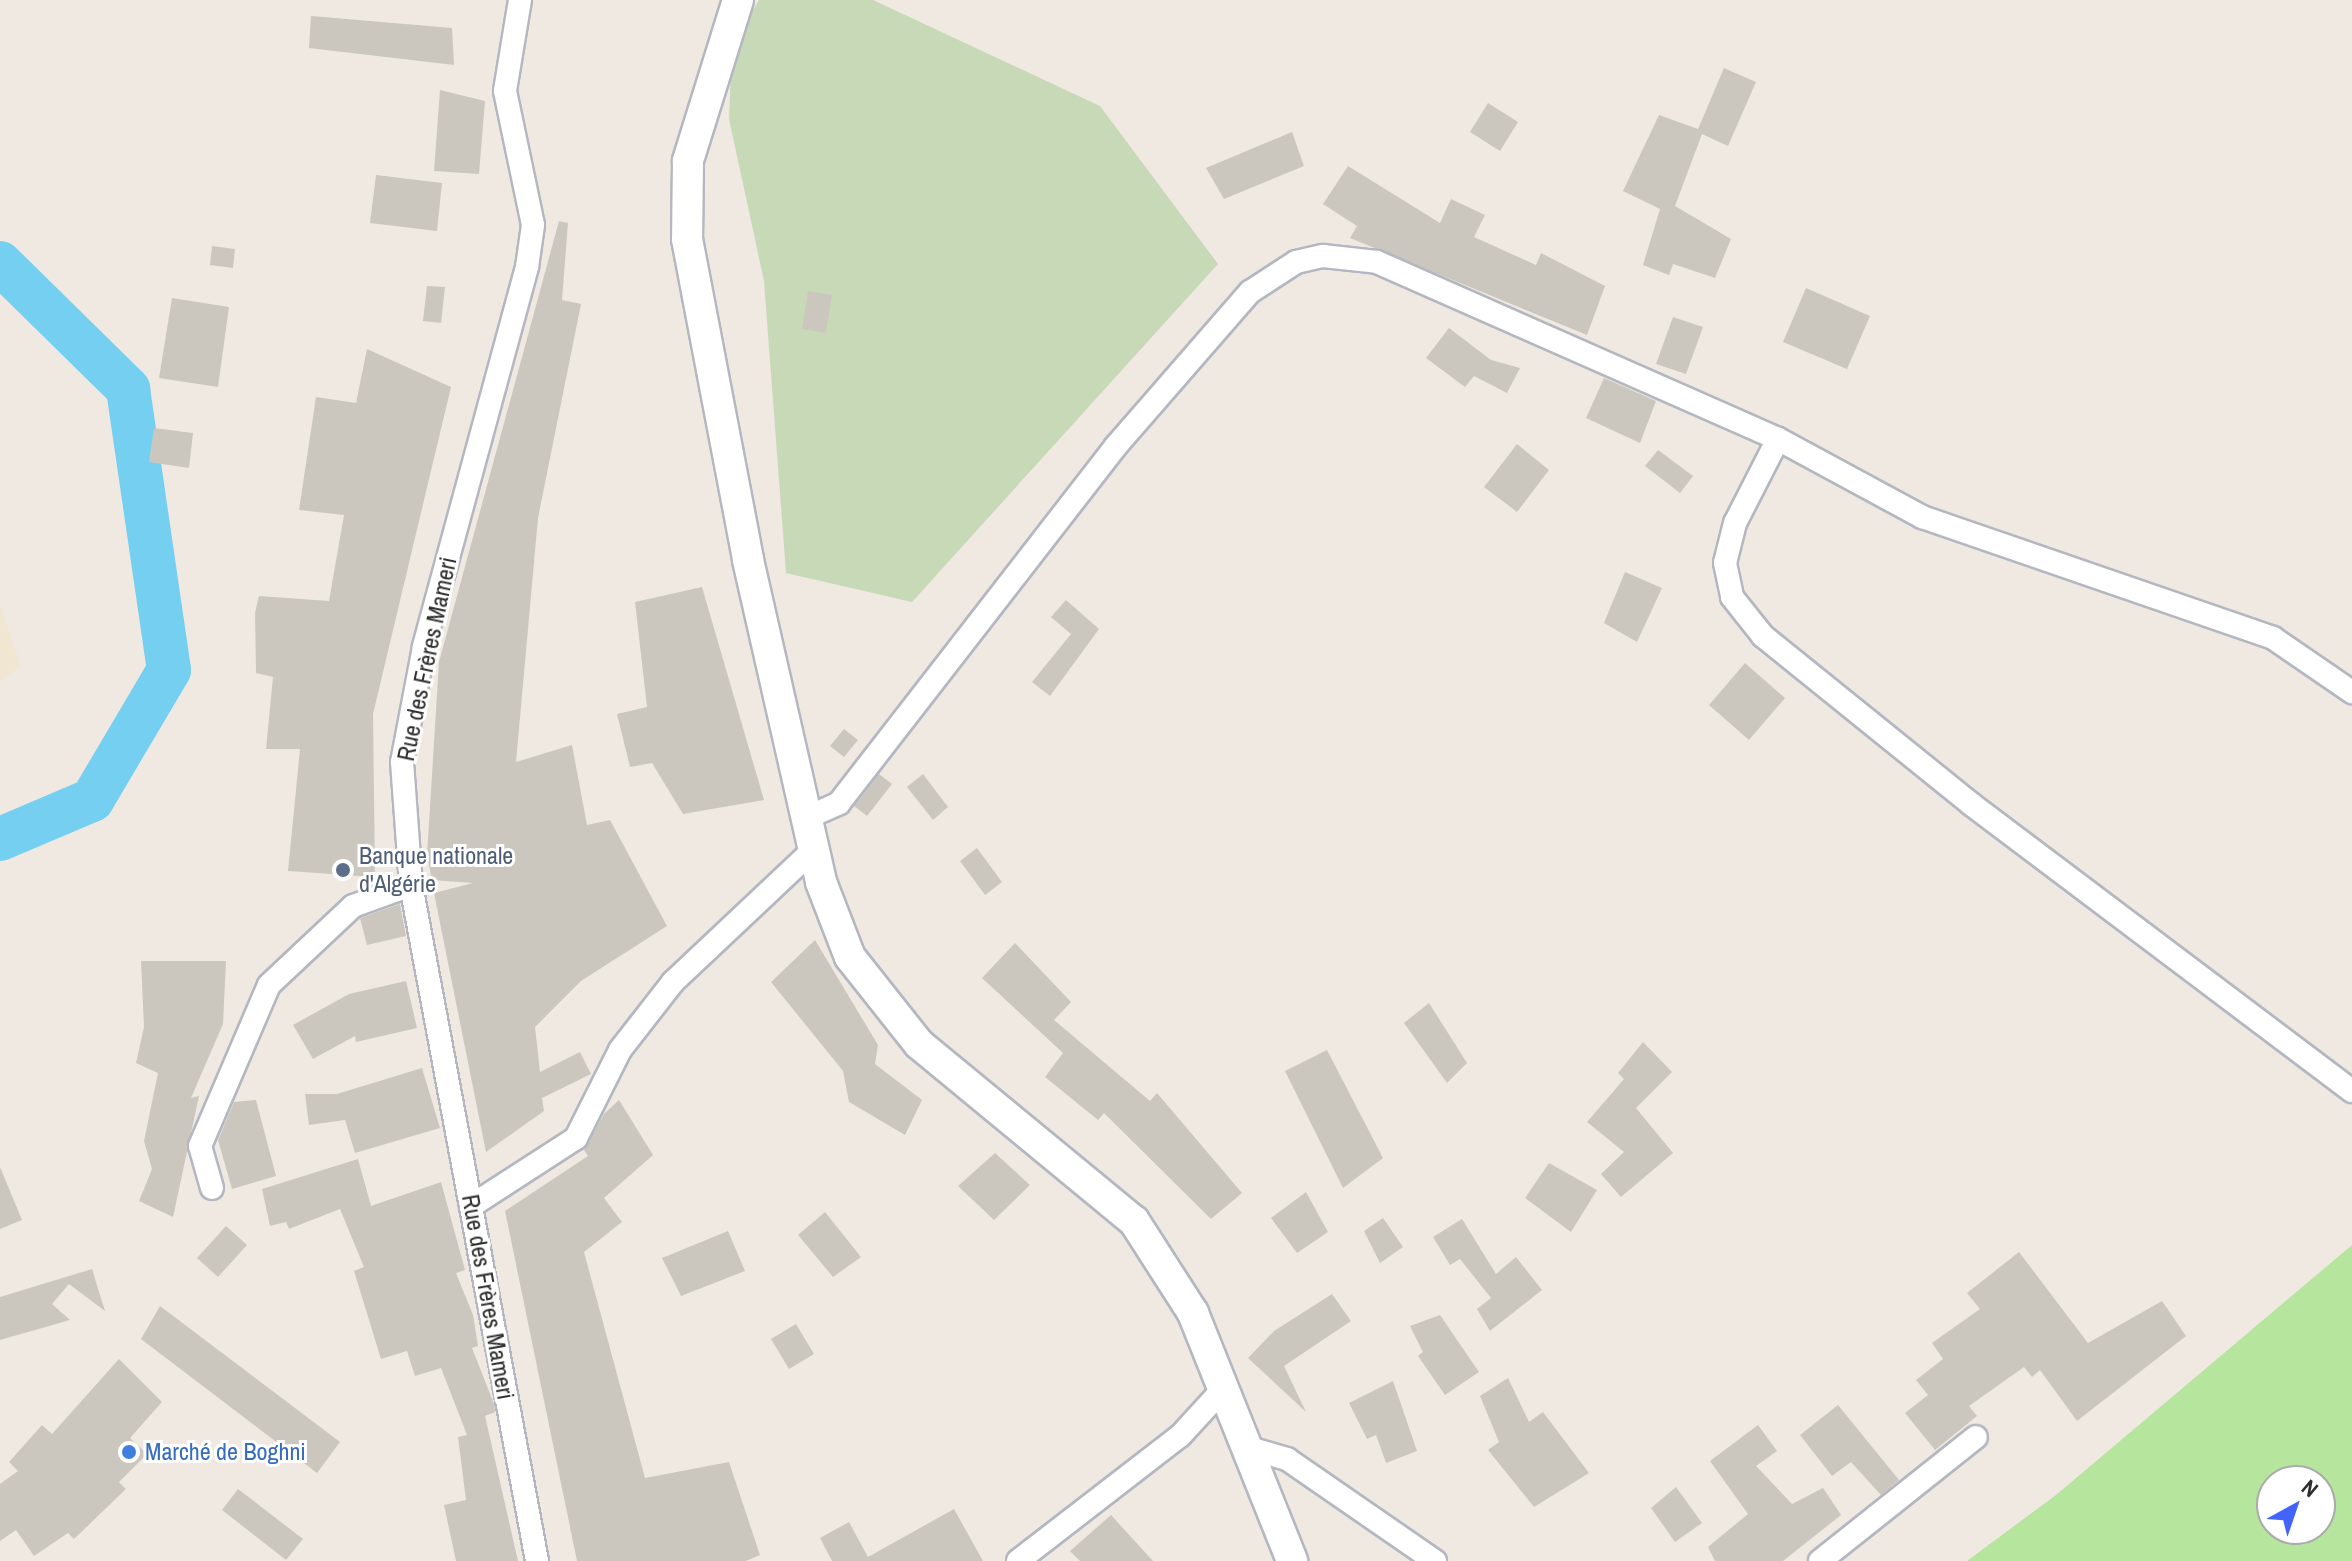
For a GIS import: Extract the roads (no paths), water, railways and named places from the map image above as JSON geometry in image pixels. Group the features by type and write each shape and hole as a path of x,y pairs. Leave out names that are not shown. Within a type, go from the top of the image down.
{"main road":[{"path":"738,0 688,161 687,239 806,818 850,957 873,993 1000,1116 1134,1221 1193,1313 1292,1561"}],"street":[{"name":"Rue des Frères Mameri","path":"520,0 505,91 533,225 402,762 411,885 537,1561"},
{"path":"806,818 839,803 1116,446 1250,292 1296,262 1336,256 1377,262 1778,439 1922,517 2273,638 2352,692"},
{"path":"1778,439 1735,523 1725,563 1732,597 1763,636 1971,804 2352,1091"},
{"path":"471,1206 576,1138 620,1050 673,982 814,849"},
{"path":"212,1188 200,1146 269,985 353,906 411,885"},
{"path":"1018,1561 1180,1436 1223,1389"},
{"path":"1820,1561 1976,1437"},
{"path":"1246,1447 1287,1459 1435,1561"}],"waterway":[{"path":"0,263 128,389 169,670 92,800 0,839"}],"place":[{"name":"Banque nationale d'Algérie","path":"343,870"},
{"name":"Marché de Boghni","path":"129,1452"}]}
